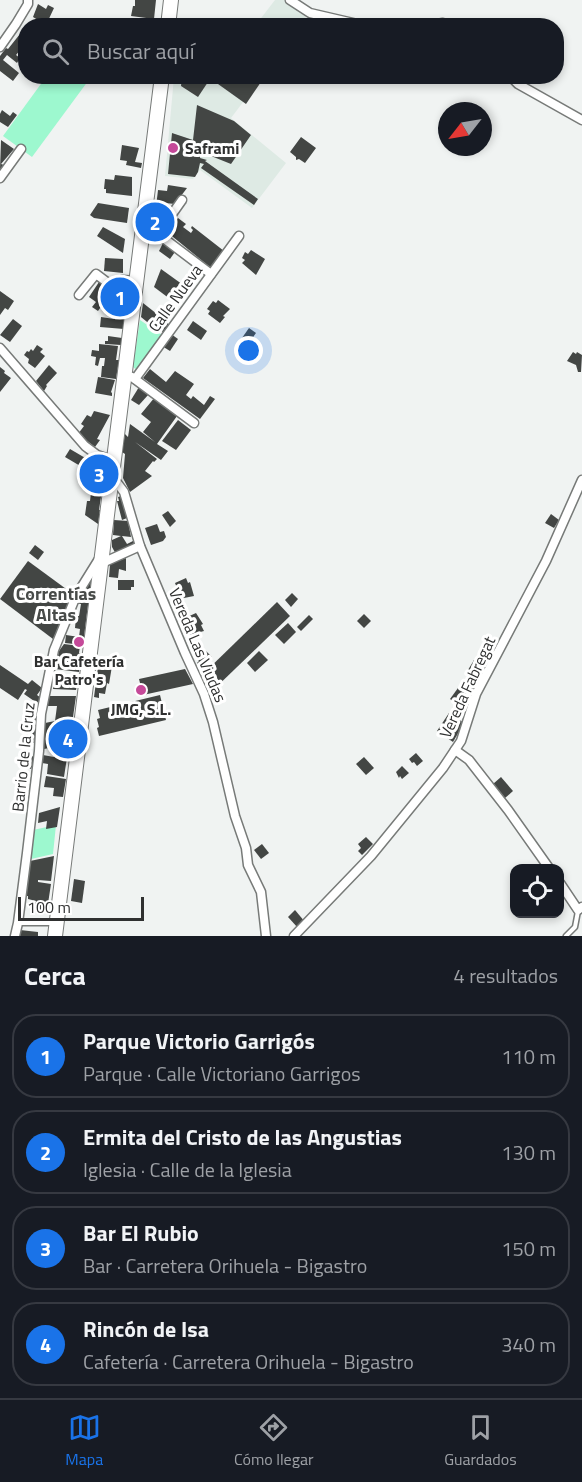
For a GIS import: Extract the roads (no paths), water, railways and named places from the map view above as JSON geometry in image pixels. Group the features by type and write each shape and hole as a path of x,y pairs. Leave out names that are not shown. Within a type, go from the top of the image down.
{"main road":[{"path":"169,18 171,0"},
{"path":"56,929 114,461 130,375 136,281 161,84"}],"street":[{"path":"19,18 28,0"},
{"path":"290,0 310,13 332,18"},
{"path":"0,47 18,20"},
{"path":"518,84 582,120"},
{"path":"0,178 21,149"},
{"path":"158,234 182,200"},
{"path":"143,229 158,234 211,274"},
{"name":"Calle Nueva","path":"130,375 239,236"},
{"path":"79,295 96,274 116,289"},
{"path":"105,304 122,280 136,281"},
{"path":"0,348 85,446 97,455 114,461"},
{"path":"130,375 194,423"},
{"name":"Vereda Las Viudas","path":"112,476 124,492 140,546 184,653 204,694 213,722 235,816 246,848 248,865 261,892 266,936"},
{"name":"Vereda Fabregat","path":"294,936 370,856 443,768 455,750 476,694 546,561 582,480"},
{"path":"101,560 140,546"},
{"name":"Barrio de la Cruz","path":"15,936 39,751 41,714 54,650 76,596 101,560"},
{"path":"455,750 469,760 546,864"},
{"path":"564,888 580,908"}],"lane":[{"path":"566,936 575,927 580,908"},
{"path":"18,923 56,929"}],"place":[{"name":"Saframi","path":"173,148"},
{"name":"Ermita del Cristo de las Angustias","path":"155,222"},
{"name":"Parque Victorio Garrigós","path":"120,297"},
{"name":"Bar El Rubio","path":"99,474"},
{"name":"Bar Cafetería Patro's","path":"79,642"},
{"name":"JMG, S.L.","path":"141,690"},
{"name":"Rincón de Isa","path":"68,739"}],"district":[{"name":"Correntías Altas","path":"56,603"}]}
